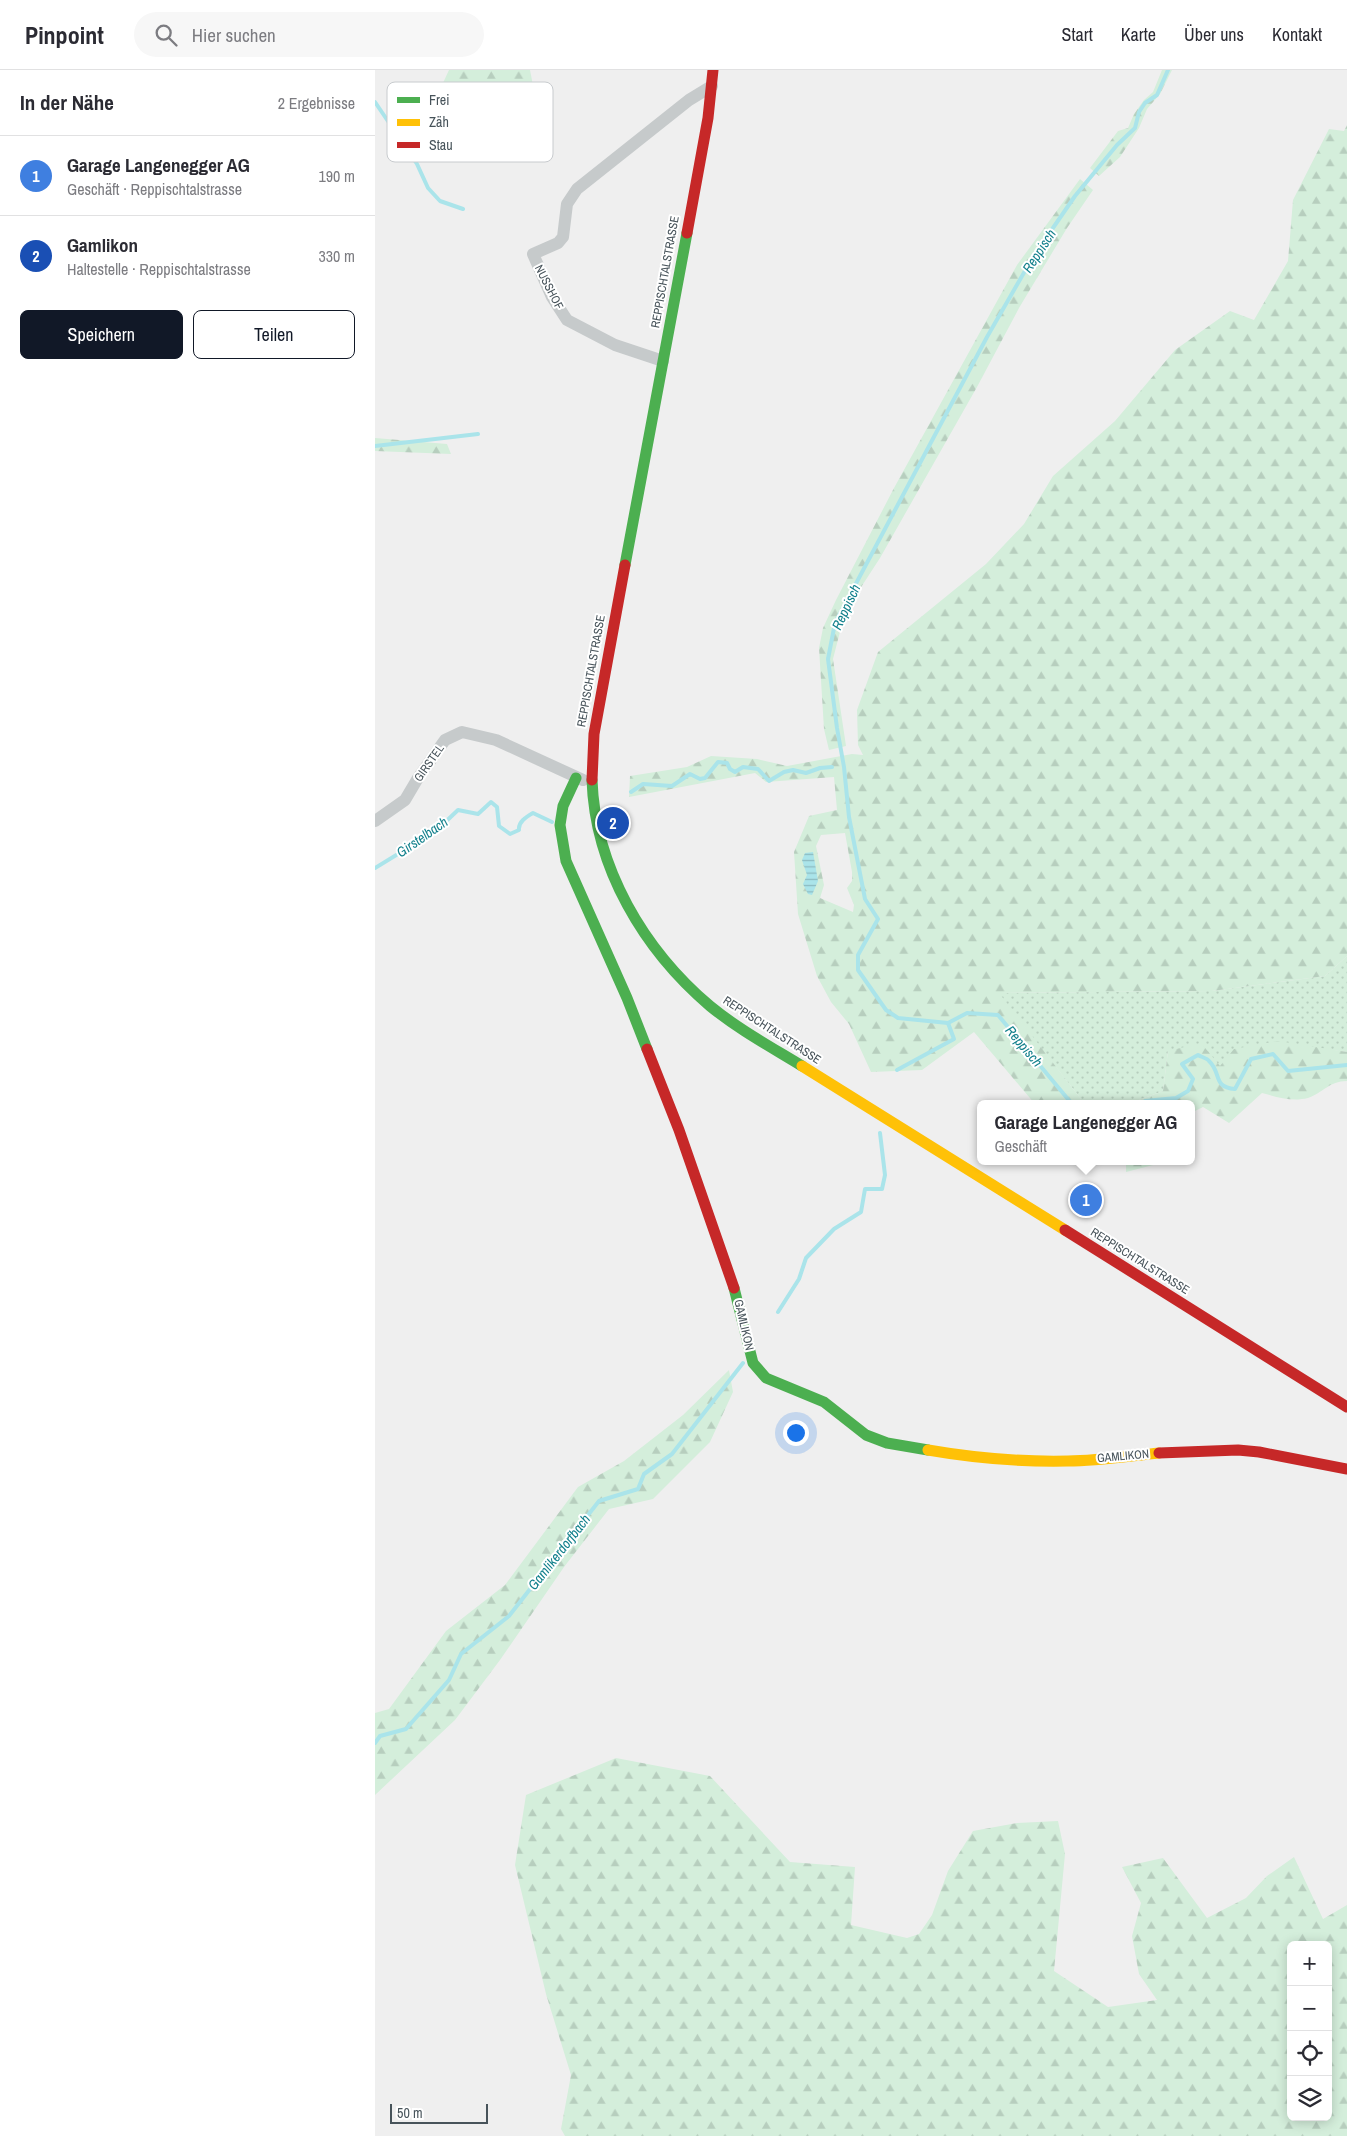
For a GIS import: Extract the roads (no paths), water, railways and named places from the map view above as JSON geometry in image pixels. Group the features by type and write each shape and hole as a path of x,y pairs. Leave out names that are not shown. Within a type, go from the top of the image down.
{"main road":[{"name":"REPPISCHTALSTRASSE","path":"713,70 708,118 594,734 592,784 599,827 605,852 624,900 657,950 679,977 710,1006 750,1034 1347,1407"},
{"name":"GAMLIKON","path":"576,778 563,806 559,825 566,861 627,998 679,1130 739,1302 753,1363 766,1378 824,1402 867,1435 887,1443 955,1455 1011,1460 1070,1461 1169,1452 1238,1450 1259,1452 1347,1469"}],"street":[{"name":"NUSSHOF","path":"663,361 615,345 567,320 552,297 533,254 558,243 563,237 567,204 577,189 689,100 712,86"},
{"name":"GIRSTEL","path":"375,821 405,800 445,740 462,732 496,740 576,778"},
{"path":"576,778 592,784"}],"water":[{"path":"813,852 818,881 812,895 808,894 803,884 807,875 802,860 805,853"}],"waterway":[{"name":"Reppisch","path":"1069,1100 998,1015 967,1013 948,1023 898,1018 886,1010 858,970 858,955 878,919 865,899 849,817 844,767 828,659 835,623 987,337 1033,257 1075,196 1117,145 1135,128 1139,112 1145,103 1157,95 1168,70"},
{"path":"375,102 387,120"},
{"path":"416,162 428,188 440,201 463,209"},
{"path":"375,446 478,434"},
{"name":"Girstelbach","path":"631,792 643,784 672,786 690,774 700,779 705,778 718,762 727,763 730,769 735,772 743,767 758,769 769,781 784,772 793,770 806,773 820,768 832,767"},
{"name":"Girstelbach","path":"375,868 437,830 458,810 478,814 491,802 497,807 499,826 510,834 519,830 521,822 533,813 552,822"},
{"name":"Gamlikerdorfbach","path":"897,1070 954,1039 948,1023"},
{"name":"Reppisch","path":"1155,1100 1176,1098 1188,1091 1193,1079 1182,1064 1198,1055 1207,1059 1213,1066 1218,1079 1223,1085 1235,1089 1251,1059 1273,1054 1288,1071 1347,1065"},
{"name":"Gamlikerdorfbach","path":"778,1312 799,1279 806,1258 834,1229 861,1212 865,1189 882,1189 885,1175 880,1133"},
{"name":"Gamlikerdorfbach","path":"375,1743 380,1736 406,1729 449,1680 461,1654 509,1616 599,1501 638,1489 644,1474 672,1454 743,1363"}],"place":[{"name":"Gamlikon","path":"613,823"},
{"name":"Garage Langenegger AG","path":"1086,1200"}]}
